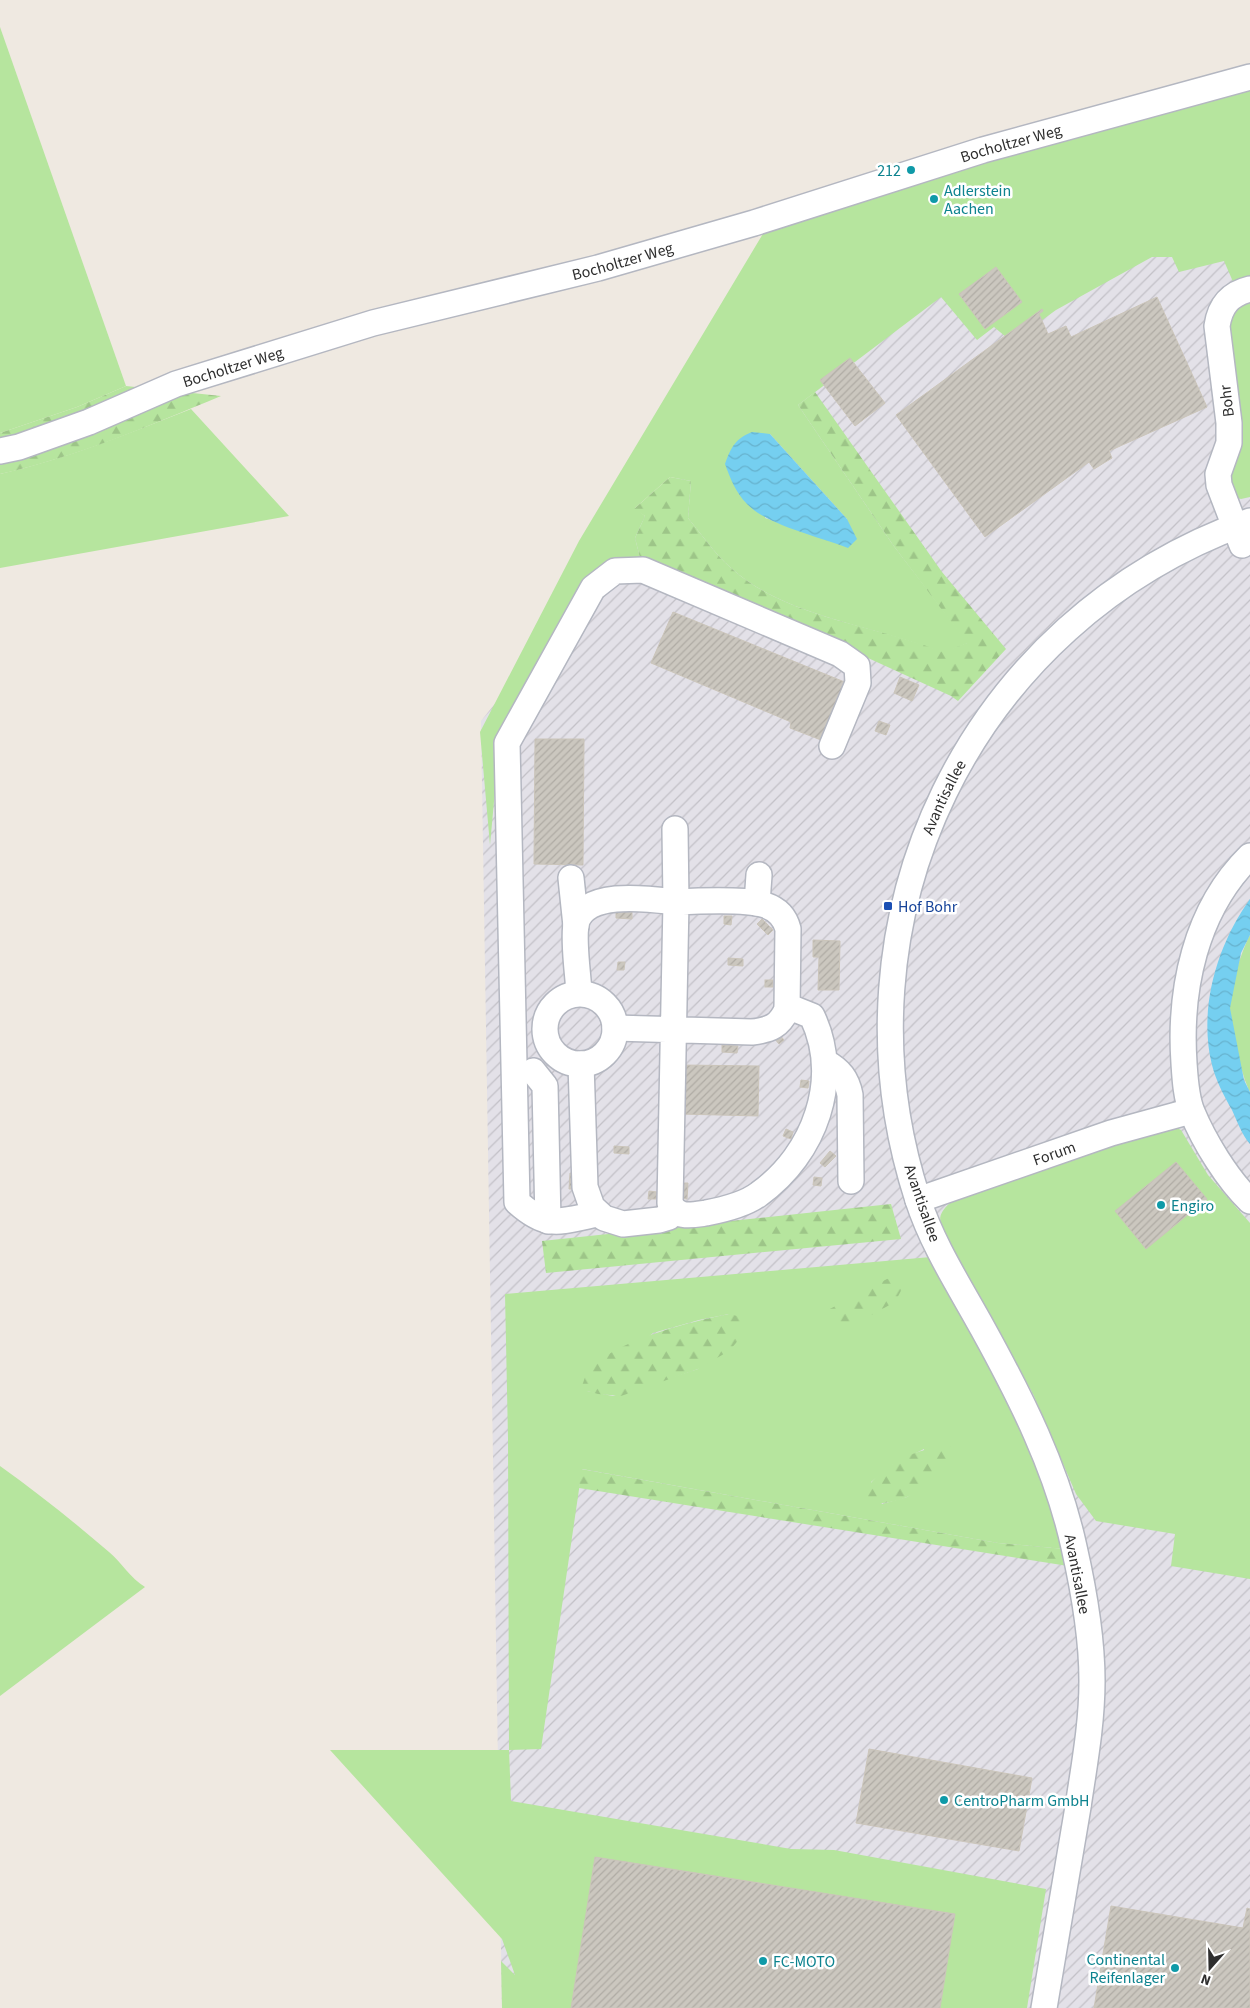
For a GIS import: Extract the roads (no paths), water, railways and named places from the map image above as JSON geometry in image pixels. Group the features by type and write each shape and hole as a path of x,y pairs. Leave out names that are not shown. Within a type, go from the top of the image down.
{"street":[{"name":"Bocholtzer Weg","path":"0,451 20,447 89,422 176,384 372,323 598,268 754,223 983,150 1250,77"},
{"name":"Bohr","path":"1242,531 1219,485 1218,474 1229,443 1229,423 1217,326 1219,314 1226,302 1234,294 1250,289"},
{"name":"Avantisallee","path":"1044,2008 1089,1728 1092,1679 1088,1616 1074,1544 1058,1485 1012,1383 937,1246 918,1200 899,1124 891,1077 890,1022 896,948 903,910 925,838 941,797 969,746 1007,690 1053,641 1122,586 1158,563 1242,531"},
{"path":"598,1214 554,1222 534,1217 517,1202 524,1072 506,743 593,588 615,571 642,570 679,584 840,654 857,666 858,683 832,746"},
{"path":"675,829 676,902 670,1203 675,1211 684,1216 718,1210 758,1195 781,1176 803,1150 812,1130 820,1104 826,1074 825,1062 819,1030 812,1016 787,1006"},
{"path":"1250,856 1217,900 1198,938 1185,990 1181,1027 1191,1111 1216,1157 1250,1200"},
{"path":"757,903 759,875"},
{"path":"579,993 576,926 581,912 578,892 608,900 757,903 776,910 786,922 788,929 787,1006 782,1019 776,1026 765,1031 616,1028"},
{"path":"579,993 592,995 604,1003 612,1014 616,1028 613,1041 606,1053 594,1061 581,1064 567,1062 552,1051 547,1043 544,1030 546,1016 554,1004 565,996 579,993"},
{"path":"524,1072 552,1051"},
{"path":"825,1062 842,1074 848,1084 850,1095 851,1181"},
{"path":"581,1064 585,1187 586,1194 598,1214 614,1223 623,1224 659,1220 669,1217 675,1211"},
{"name":"Forum","path":"918,1200 1111,1133 1191,1111"}],"water":[{"path":"752,432 770,434 847,519 857,539 848,548 780,524 756,511 743,500 725,464 729,453 738,440"},
{"path":"1250,899 1250,935 1241,953 1230,1008 1244,1080 1250,1092 1250,1144 1242,1132 1216,1077 1208,1044 1207,1022 1213,978 1220,957 1228,936"}],"place":[{"name":"212","path":"911,170"},
{"name":"Adlerstein Aachen","path":"934,199"},
{"name":"Hof Bohr","path":"888,906"},
{"name":"Engiro","path":"1161,1205"},
{"name":"CentroPharm GmbH","path":"944,1800"},
{"name":"FC-MOTO","path":"763,1961"},
{"name":"Continental Reifenlager","path":"1175,1968"}]}
